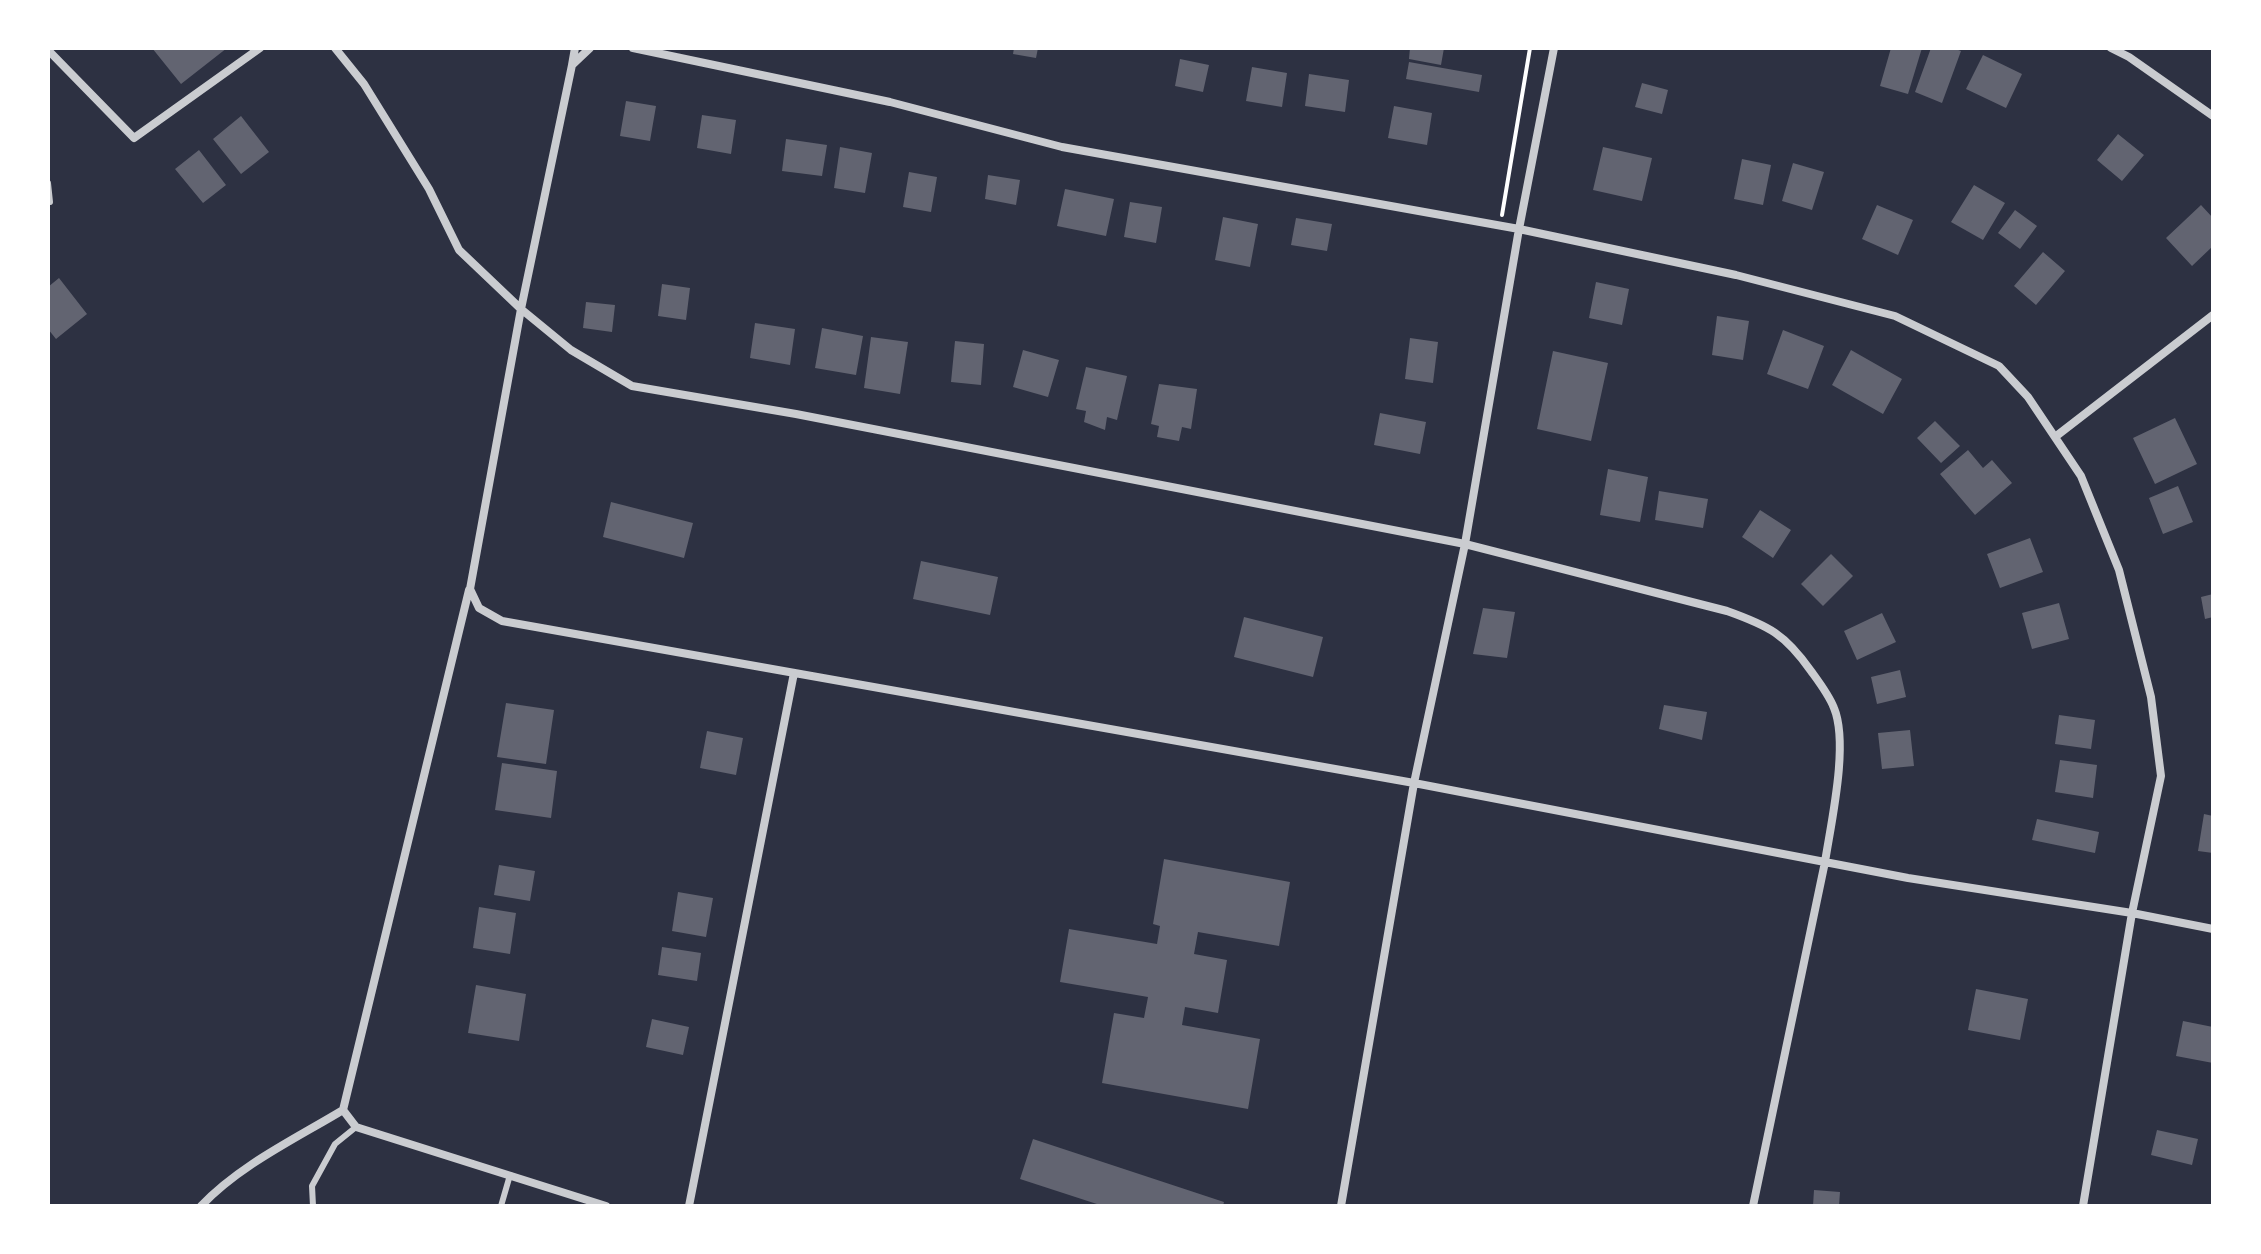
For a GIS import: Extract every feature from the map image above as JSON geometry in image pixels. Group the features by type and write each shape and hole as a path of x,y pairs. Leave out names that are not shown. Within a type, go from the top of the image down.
{"street":[{"path":"48,50 134,138 260,48"},
{"path":"335,48 364,84 421,175 459,250 521,309 571,350 632,386 796,414 1465,544 1727,611 1762,624 1793,646 1835,709 1840,741 1825,862 1753,1206"},
{"path":"575,48 521,309 470,589 343,1110 356,1127 606,1206"},
{"path":"572,65 590,48"},
{"path":"633,48 890,102 1062,147 1519,229 1736,275 1895,316 1999,366 2028,397 2081,476 2119,570 2151,697 2161,776 2132,913 2083,1206"},
{"path":"1341,1206 1414,783 1465,544 1519,229 1554,48"},
{"path":"2111,48 2129,57 2213,116"},
{"path":"2055,437 2213,315"},
{"path":"470,589 479,608 502,621 1414,783 1825,862 2213,929"},
{"path":"689,1206 794,673"},
{"path":"201,1206 213,1193 257,1162 343,1110"}],"lane":[{"path":"48,183 50,202"},
{"path":"313,1206 312,1186 335,1144 356,1127"},
{"path":"501,1206 510,1175"}],"path":[{"path":"1500,226 1530,48"}],"building":[{"path":"152,48 227,48 181,84"},
{"path":"1014,48 1038,48 1036,58 1013,54"},
{"path":"1410,48 1444,48 1441,65 1409,59"},
{"path":"1891,48 1922,48 1908,94 1880,86"},
{"path":"1931,48 1961,51 1942,103 1915,92"},
{"path":"1983,55 2022,74 2006,108 1966,89"},
{"path":"1180,59 1209,65 1203,92 1175,86"},
{"path":"1409,62 1482,75 1479,92 1406,79"},
{"path":"1252,67 1287,73 1282,107 1246,101"},
{"path":"1309,74 1349,80 1345,112 1305,106"},
{"path":"1642,83 1668,90 1662,114 1635,107"},
{"path":"626,101 656,106 650,141 620,136"},
{"path":"1394,106 1432,113 1427,145 1388,138"},
{"path":"702,115 736,120 731,154 697,148"},
{"path":"241,116 269,152 241,174 213,139"},
{"path":"2118,134 2144,155 2122,181 2097,160"},
{"path":"786,139 827,145 822,176 782,171"},
{"path":"840,147 872,153 865,193 834,188"},
{"path":"1603,147 1652,158 1642,201 1593,190"},
{"path":"199,150 226,185 203,203 175,169"},
{"path":"1742,159 1771,165 1763,205 1734,199"},
{"path":"1793,163 1824,172 1812,210 1782,201"},
{"path":"909,172 937,177 931,212 903,207"},
{"path":"988,175 1020,180 1016,205 985,199"},
{"path":"1974,185 2005,203 1983,240 1951,222"},
{"path":"1065,189 1114,199 1106,236 1057,226"},
{"path":"1130,202 1162,207 1156,243 1124,237"},
{"path":"1877,205 1913,220 1898,255 1862,239"},
{"path":"2201,205 2213,218 2213,246 2192,266 2166,238"},
{"path":"2015,210 2037,226 2020,249 1998,233"},
{"path":"1223,217 1258,224 1250,267 1215,260"},
{"path":"1296,218 1332,224 1327,251 1291,245"},
{"path":"2043,252 2065,271 2036,305 2014,286"},
{"path":"59,278 87,314 56,339 48,329 48,287"},
{"path":"1596,282 1629,289 1622,325 1589,318"},
{"path":"662,284 690,288 686,320 658,316"},
{"path":"586,302 615,305 612,332 583,328"},
{"path":"1717,316 1749,321 1743,360 1712,355"},
{"path":"755,323 795,329 790,365 750,358"},
{"path":"822,328 863,336 856,375 815,368"},
{"path":"1783,330 1824,346 1808,389 1767,374"},
{"path":"871,337 908,342 900,394 864,388"},
{"path":"1410,338 1438,342 1433,383 1405,379"},
{"path":"955,341 984,344 981,385 951,382"},
{"path":"1023,350 1059,360 1048,397 1013,387"},
{"path":"1851,350 1902,379 1883,414 1832,385"},
{"path":"1553,351 1608,363 1591,441 1537,429"},
{"path":"1086,367 1127,376 1117,420 1107,417 1105,430 1084,422 1086,411 1076,409"},
{"path":"1159,384 1197,389 1191,429 1182,427 1179,441 1157,437 1159,426 1151,424"},
{"path":"1380,413 1426,422 1420,454 1374,445"},
{"path":"2175,418 2197,464 2155,484 2133,438"},
{"path":"1935,421 1960,446 1941,463 1917,438"},
{"path":"1968,450 1983,468 1992,460 2012,483 1975,515 1940,474"},
{"path":"1608,469 1648,477 1640,522 1600,515"},
{"path":"2178,486 2193,522 2163,534 2149,498"},
{"path":"1659,491 1708,499 1703,528 1655,520"},
{"path":"611,502 693,523 684,558 603,537"},
{"path":"1760,510 1791,530 1773,558 1742,537"},
{"path":"2030,538 2043,572 2000,588 1987,554"},
{"path":"1831,554 1853,576 1823,606 1801,584"},
{"path":"921,561 998,577 990,615 913,599"},
{"path":"2213,594 2213,617 2205,619 2201,597"},
{"path":"2059,603 2069,639 2032,649 2022,613"},
{"path":"1483,608 1515,612 1507,658 1473,654"},
{"path":"1882,613 1896,642 1857,660 1844,631"},
{"path":"1244,617 1323,637 1313,677 1234,657"},
{"path":"1900,670 1906,697 1877,704 1871,677"},
{"path":"506,703 554,710 546,764 497,757"},
{"path":"1664,705 1707,712 1702,740 1659,729"},
{"path":"2059,715 2095,720 2091,749 2055,744"},
{"path":"1910,730 1914,766 1882,769 1878,733"},
{"path":"707,731 743,738 736,775 700,768"},
{"path":"2060,760 2097,765 2093,798 2055,792"},
{"path":"502,763 557,771 551,818 495,810"},
{"path":"2204,814 2213,816 2213,853 2198,851"},
{"path":"2037,819 2099,832 2095,853 2032,840"},
{"path":"1164,859 1290,882 1279,946 1198,932 1194,954 1227,960 1218,1013 1185,1007 1182,1025 1260,1039 1248,1109 1102,1083 1114,1013 1144,1018 1148,997 1060,982 1069,929 1157,944 1160,926 1153,924"},
{"path":"499,865 535,871 530,901 494,895"},
{"path":"678,892 713,898 706,937 672,931"},
{"path":"479,907 516,913 510,954 473,948"},
{"path":"662,947 701,953 697,981 658,975"},
{"path":"476,985 526,994 519,1041 468,1033"},
{"path":"1976,989 2028,999 2020,1040 1968,1030"},
{"path":"652,1019 689,1027 683,1055 646,1047"},
{"path":"2183,1021 2213,1027 2213,1063 2176,1056"},
{"path":"2157,1130 2198,1139 2192,1165 2151,1155"},
{"path":"1033,1139 1224,1202 1223,1206 1103,1206 1020,1179"},
{"path":"1814,1190 1840,1192 1839,1206 1813,1206"}]}
